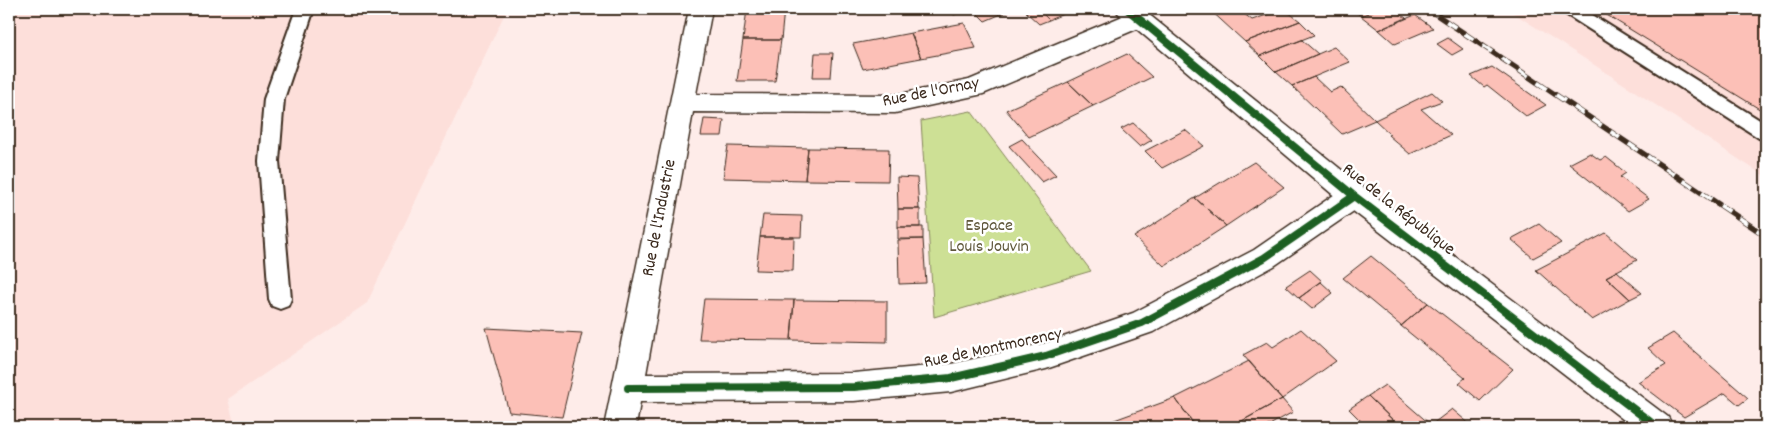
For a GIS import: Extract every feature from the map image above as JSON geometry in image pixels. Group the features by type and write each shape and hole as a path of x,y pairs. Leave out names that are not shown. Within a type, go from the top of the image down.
{"street":[{"name":"Rue de l'Industrie","path":"620,427 700,9"},
{"name":"Rue de l'Ornay","path":"682,103 894,104 974,88 1132,14"},
{"name":"Rue de la République","path":"1132,14 1354,196 1657,427"},
{"name":"Rue de Montmorency","path":"628,388 854,387 951,378 1046,356 1142,324 1264,258 1354,196"}],"lane":[{"path":"280,299 270,152 274,99 305,9"},
{"path":"1570,9 1766,133"}],"shaded area":[{"path":"9,9 507,9 367,303 228,399 235,427 9,427"},
{"path":"1507,9 1766,9 1766,177 1596,66"}],"green space":[{"name":"Espace Louis Jouvin","path":"971,111 1091,271 934,317 921,121"}],"building":[{"path":"747,9 784,9 781,40 743,40"},
{"path":"948,9 968,9 954,15"},
{"path":"973,9 993,9 999,15 985,21"},
{"path":"993,9 1010,9 1012,10 999,15"},
{"path":"1038,9 1049,20 1039,24 1026,12"},
{"path":"1038,9 1075,9 1049,20"},
{"path":"1209,9 1254,9 1243,13 1252,20 1284,9 1300,21 1245,42"},
{"path":"1352,9 1377,9 1361,16"},
{"path":"1377,9 1394,9 1406,18 1379,30 1361,16"},
{"path":"1597,9 1766,9 1766,113"},
{"path":"1415,15 1433,28 1395,44 1379,30"},
{"path":"1300,21 1314,35 1260,56 1245,42"},
{"path":"964,23 976,48 921,58 911,33"},
{"path":"911,33 921,58 863,69 853,44"},
{"path":"1448,38 1463,49 1452,55 1437,44"},
{"path":"743,40 781,40 775,81 737,81"},
{"path":"1302,40 1318,54 1276,72 1260,56"},
{"path":"1334,47 1350,62 1292,86 1276,72"},
{"path":"815,53 833,53 831,77 813,77"},
{"path":"1127,54 1152,77 1093,106 1068,82"},
{"path":"1492,67 1546,105 1526,116 1487,85 1484,87 1471,76"},
{"path":"1314,77 1330,92 1341,87 1375,120 1342,134 1292,86"},
{"path":"1068,82 1093,106 1029,137 1006,110"},
{"path":"1432,92 1442,101 1421,109 1451,135 1410,154 1388,135 1390,134 1375,120"},
{"path":"704,119 724,120 722,136 701,136"},
{"path":"1133,123 1152,140 1140,147 1121,129"},
{"path":"1185,130 1204,146 1162,168 1145,151"},
{"path":"1022,139 1056,175 1042,182 1009,146"},
{"path":"728,146 808,148 805,180 723,178"},
{"path":"808,148 889,149 888,181 805,180"},
{"path":"1590,153 1600,160 1606,157 1626,173 1620,177 1649,199 1628,211 1569,164"},
{"path":"1254,162 1284,187 1226,226 1195,198"},
{"path":"897,177 917,178 919,209 898,209"},
{"path":"1195,198 1226,226 1164,266 1134,237"},
{"path":"898,209 920,209 920,227 898,227"},
{"path":"763,215 802,216 801,237 760,237"},
{"path":"1539,224 1561,243 1533,258 1511,239"},
{"path":"898,227 923,227 923,239 898,239"},
{"path":"1606,233 1637,260 1606,277 1630,299 1592,320 1536,270"},
{"path":"760,237 794,237 793,271 756,270"},
{"path":"923,239 926,283 899,284 898,240"},
{"path":"1371,256 1428,303 1401,326 1343,278"},
{"path":"1310,270 1322,281 1299,298 1286,286"},
{"path":"1617,271 1642,293 1630,299 1606,277"},
{"path":"1321,282 1333,293 1312,309 1299,298"},
{"path":"704,299 794,300 791,340 699,339"},
{"path":"794,300 887,301 887,342 791,340"},
{"path":"1428,303 1513,369 1480,401 1459,383 1465,378 1401,326"},
{"path":"486,328 582,333 562,417 509,412"},
{"path":"1301,329 1336,361 1282,399 1243,355 1267,342 1273,347"},
{"path":"1673,333 1748,398 1739,405 1725,393 1684,417 1638,382 1666,365 1648,348"},
{"path":"1249,361 1282,399 1231,427 1196,427 1175,398"},
{"path":"1385,385 1434,427 1400,427 1368,396"},
{"path":"1368,396 1400,427 1367,427 1349,409"},
{"path":"1175,398 1196,427 1095,427"},
{"path":"1282,399 1293,412 1266,427 1231,427"},
{"path":"1452,409 1473,427 1434,427 1431,425"}],"railway":[{"path":"1428,9 1766,236"}],"cycle path":[{"path":"1127,9 1354,196 1657,427"},
{"path":"628,388 854,387 951,378 1046,356 1142,323 1264,258 1354,196"}]}
